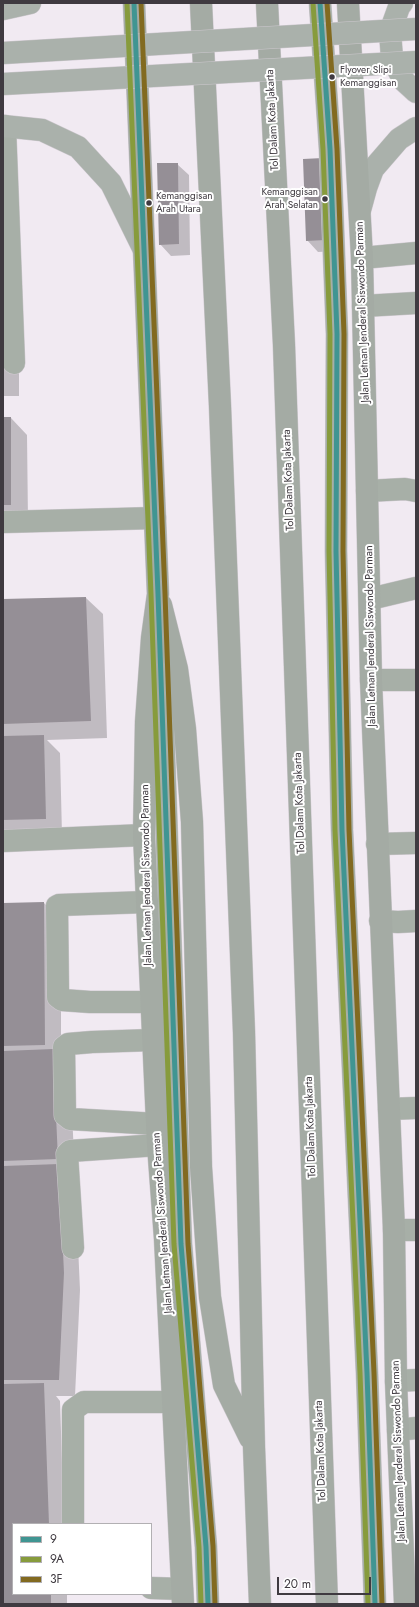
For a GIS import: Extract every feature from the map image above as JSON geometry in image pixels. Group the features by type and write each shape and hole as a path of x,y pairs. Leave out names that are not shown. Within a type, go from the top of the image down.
{"highway":[{"name":"Jalan Letnan Jenderal Siswondo Parman","path":"134,3 158,594 152,638 146,722 144,835 158,1146 165,1239 183,1597"},
{"path":"201,3 220,406 244,1032 254,1447 260,1604"},
{"name":"Tol Dalam Kota Jakarta","path":"267,3 285,361 327,1604"},
{"name":"Jalan Letnan Jenderal Siswondo Parman","path":"348,3 364,306 371,680 380,921 394,1230 406,1380 410,1582 406,1604"},
{"path":"158,594 177,669 185,729 192,830 201,1167 210,1297 224,1385 254,1447"}],"main road":[{"path":"3,9 30,3"},
{"path":"402,3 399,6 390,32 392,58 404,81 416,92"},
{"path":"3,53 416,29"},
{"path":"3,84 416,62"},
{"path":"4,126 42,130 78,147 111,183 144,250"},
{"path":"360,213 366,188 373,169 399,139 416,128"}],"street":[{"path":"320,3 330,149 337,334 336,551 342,830 367,1366 375,1604"},
{"path":"4,126 14,363"},
{"path":"362,258 416,253"},
{"path":"364,306 416,303"},
{"path":"367,491 405,489 416,491"},
{"path":"3,522 155,518"},
{"path":"370,599 406,590"},
{"path":"158,594 181,1244 206,1547 208,1604"},
{"path":"371,680 416,680"},
{"path":"3,841 144,835"},
{"path":"377,844 416,843"},
{"path":"147,902 57,906 58,997 62,1000 90,1002 151,1002"},
{"path":"380,921 416,921"},
{"path":"153,1040 92,1042 68,1044 64,1047 65,1115 70,1119 157,1124"},
{"path":"389,1108 416,1108"},
{"path":"73,1248 67,1154 70,1151 158,1146"},
{"path":"394,1230 416,1230"},
{"path":"73,1523 73,1410 84,1402 173,1402"},
{"path":"152,1588 183,1597"}],"building":[{"path":"323,158 326,240 306,241 303,159"},
{"path":"157,163 178,163 179,244 159,245"},
{"path":"3,417 11,417 11,505 3,505"},
{"path":"86,597 91,721 3,724 3,599"},
{"path":"44,735 46,819 3,820 3,736"},
{"path":"44,902 45,1045 3,1046 3,903"},
{"path":"53,1049 58,1159 3,1161 3,1051"},
{"path":"59,1164 64,1273 59,1380 3,1380 3,1166"},
{"path":"44,1383 49,1523 12,1523 12,1595 51,1595 51,1604 3,1604 3,1384"}],"transit line":[{"name":"9A","path":"127,3 151,594 174,1244 199,1547 201,1604"},
{"name":"9","path":"134,3 158,594 181,1244 206,1547 208,1604"},
{"name":"3F","path":"141,3 165,594 188,1244 213,1546 215,1604"},
{"name":"9A","path":"313,3 323,149 330,334 329,551 335,830 360,1373 368,1604"},
{"name":"9","path":"320,3 330,149 337,334 336,551 342,830 367,1373 375,1604"},
{"name":"3F","path":"327,3 337,149 344,334 343,551 349,830 374,1373 382,1604"}],"place":[{"name":"Flyover Slipi Kemanggisan","path":"332,77"},
{"name":"Kemanggisan Arah Selatan","path":"325,199"},
{"name":"Kemanggisan Arah Utara","path":"149,203"}]}
